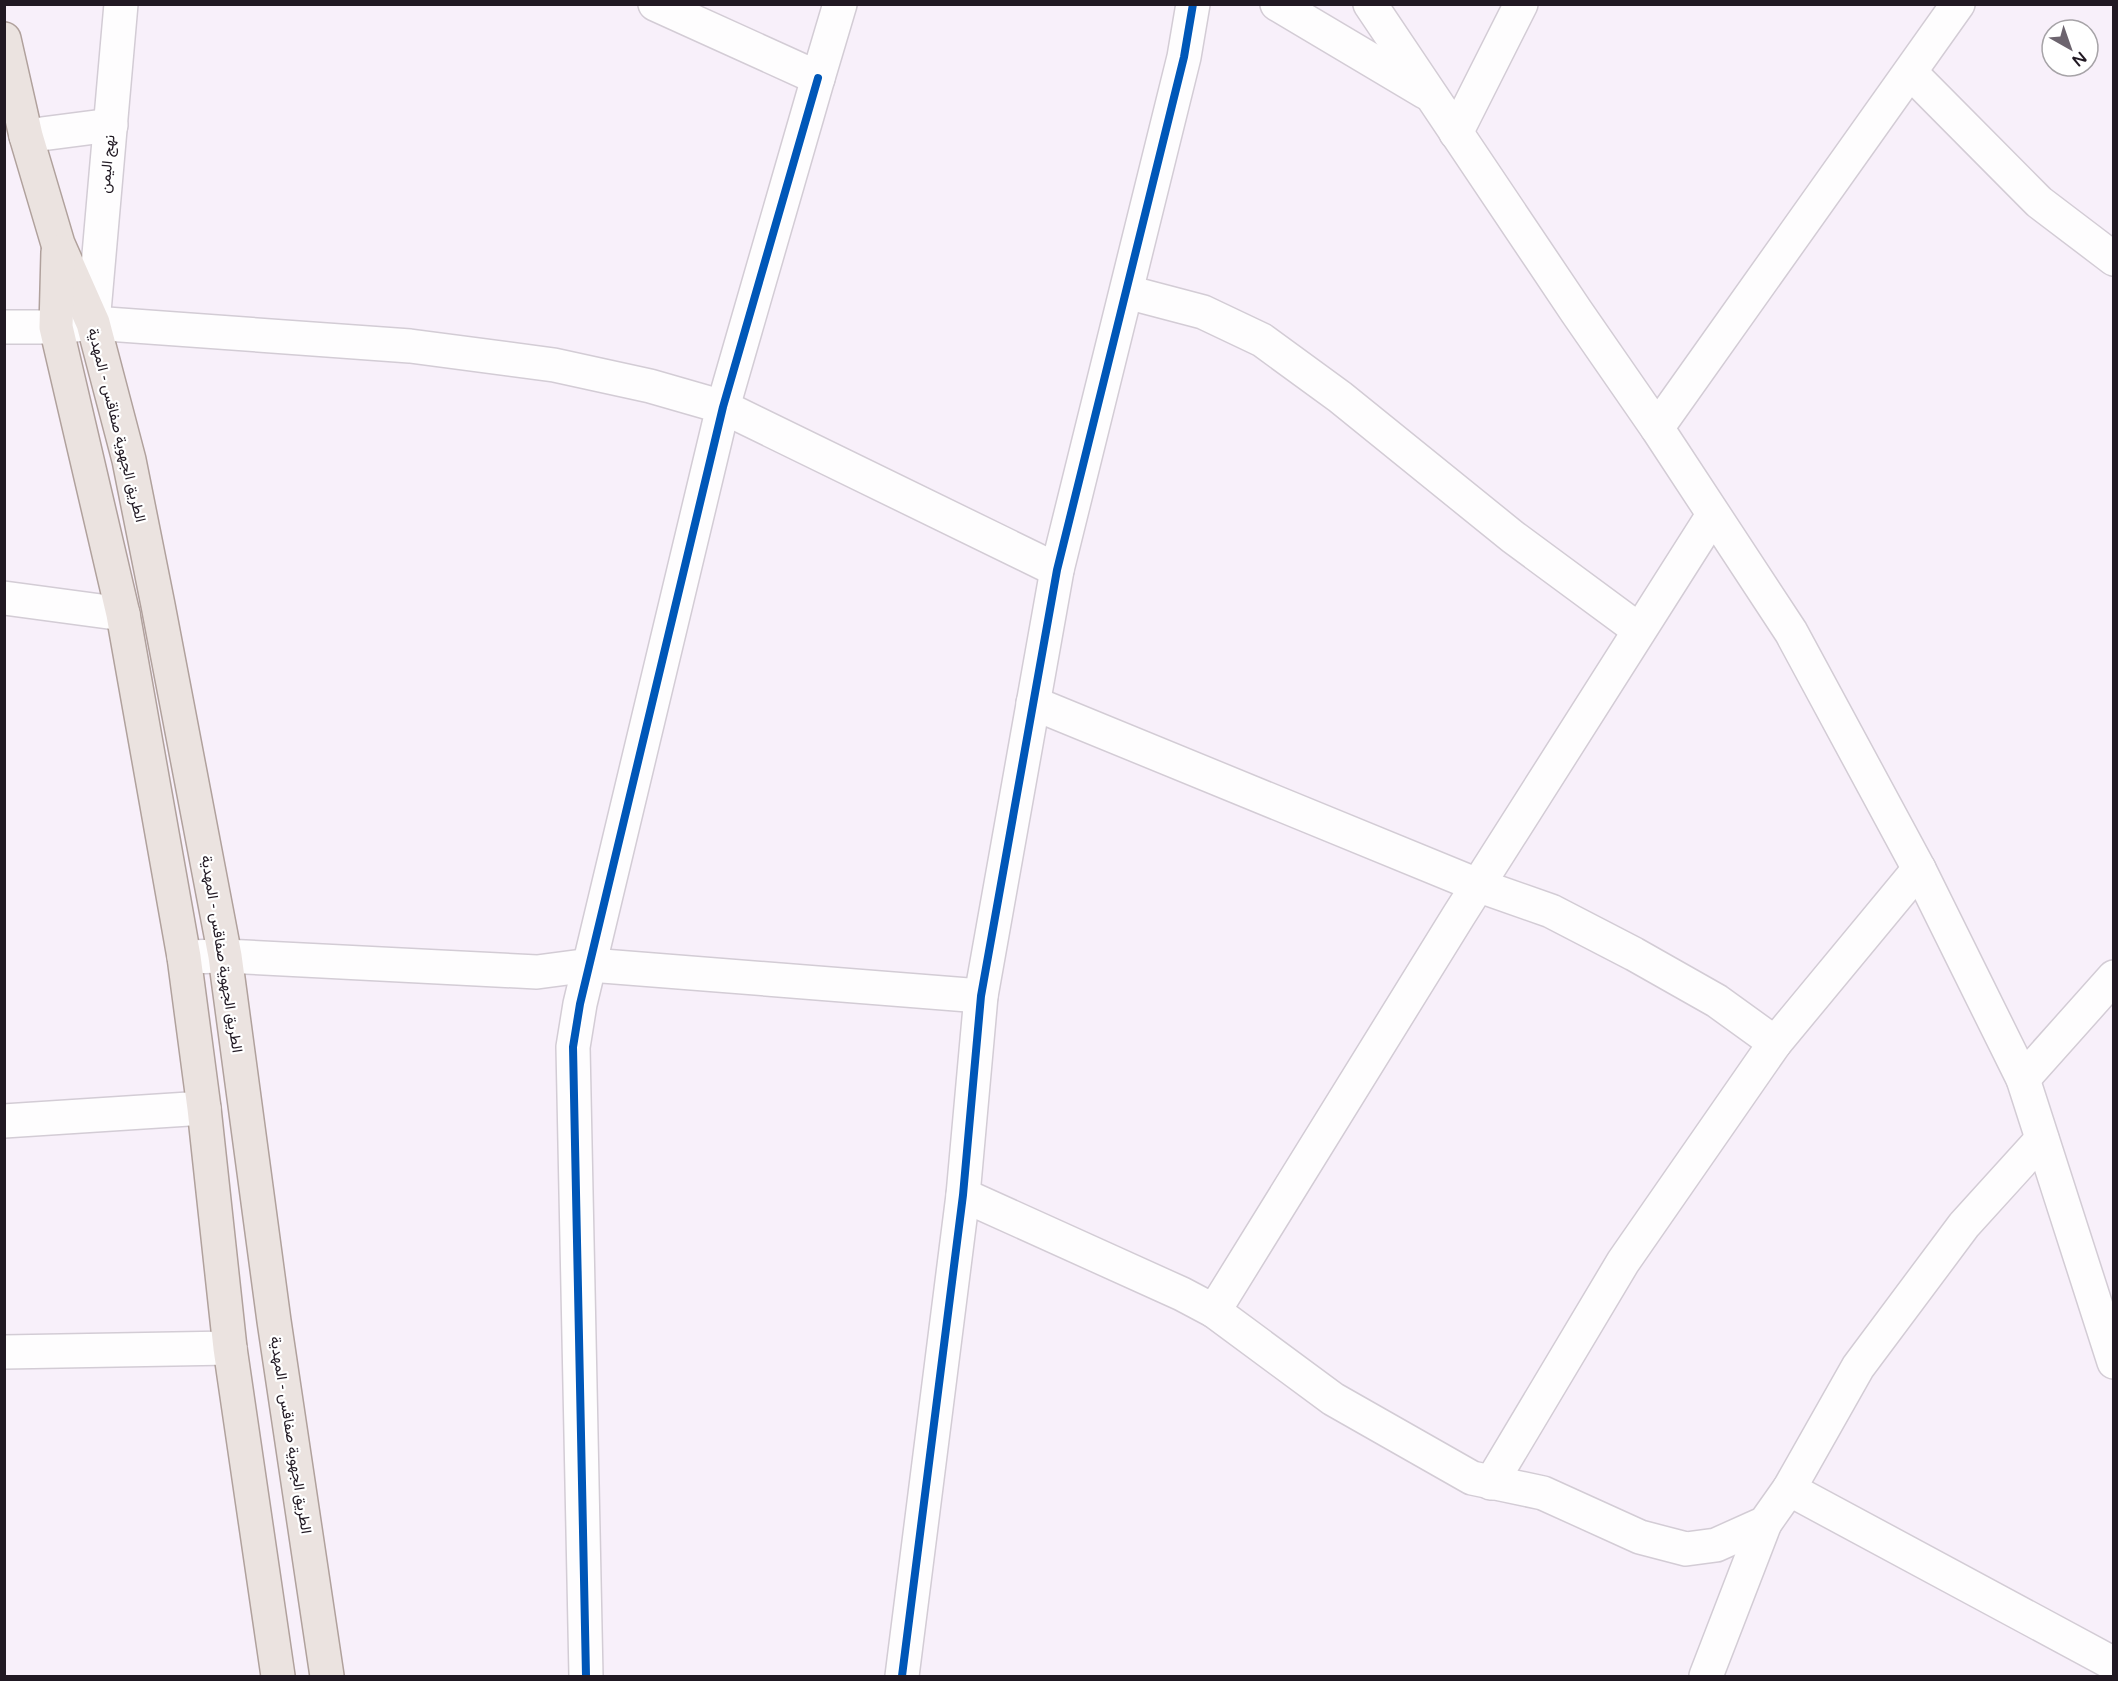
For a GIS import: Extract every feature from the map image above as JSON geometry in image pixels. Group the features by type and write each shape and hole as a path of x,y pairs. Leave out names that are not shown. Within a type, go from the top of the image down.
{"main road":[{"name":"الطريق الجهوية صفاقس - المهدية","path":"4,39 26,135 58,244 93,323 129,460 225,956 274,1321 327,1677"},
{"name":"الطريق الجهوية صفاقس - المهدية","path":"58,244 56,327 123,614 184,957 204,1108 230,1348 278,1677"}],"street":[{"path":"116,4 121,5"},
{"path":"655,4 818,78"},
{"path":"586,1677 573,1047 580,1004 723,407 840,4"},
{"path":"902,1677 963,1195 981,996 1057,570 1184,57 1193,4"},
{"path":"1277,4 1431,96"},
{"path":"1370,4 1657,428 1791,632 1919,869 2023,1079 2114,1362"},
{"path":"1456,133 1521,4"},
{"path":"1657,428 1958,4"},
{"name":"نهج اليمن","path":"93,323 121,5"},
{"path":"1911,73 2039,202 2114,259"},
{"path":"26,135 111,125"},
{"path":"1127,292 1203,312 1262,340 1340,397 1513,537 1639,630"},
{"path":"4,327 56,327 93,323 410,346 554,365 650,386 723,407 1057,570"},
{"path":"1214,1311 1477,885 1713,515"},
{"path":"4,598 123,614"},
{"path":"1033,703 1477,885 1551,911 1717,1001 1775,1043"},
{"path":"1491,1483 1623,1262 1775,1043 1919,869"},
{"path":"184,957 225,956 537,972 590,966 981,996"},
{"path":"2023,1079 2114,976"},
{"path":"4,1121 204,1108"},
{"path":"1706,1677 1765,1523 1789,1489 1858,1367 1964,1225 2042,1139"},
{"path":"963,1195 1182,1294 1214,1311 1332,1400 1472,1479 1543,1493 1640,1537 1686,1549 1716,1545 1765,1523"},
{"path":"4,1352 230,1348"},
{"path":"1789,1489 2114,1664"}],"cycle path":[{"path":"902,1676 963,1195 981,996 1057,570 1184,57 1193,4"},
{"path":"586,1676 573,1047 580,1004 723,407 818,78"}]}
